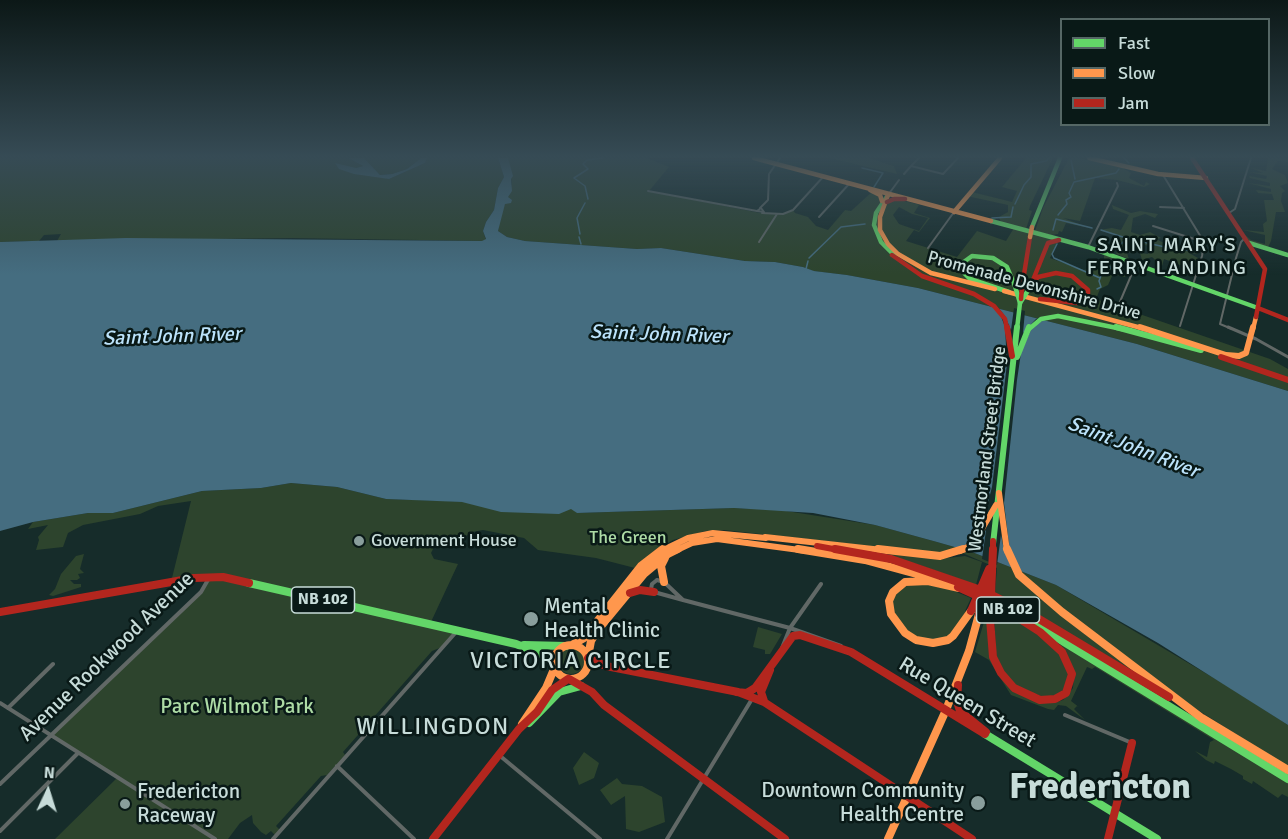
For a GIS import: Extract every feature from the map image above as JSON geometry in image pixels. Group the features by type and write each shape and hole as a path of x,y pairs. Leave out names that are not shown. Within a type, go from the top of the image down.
{"main road":[{"path":"883,197 905,199 1088,247 1280,316"},
{"path":"954,212 967,197"},
{"path":"1020,303 1032,227 1042,197"},
{"path":"1218,197 1265,269 1252,338"},
{"name":"Promenade Devonshire Drive","path":"886,199 874,219 875,229 881,242 892,255 917,270 936,278 1091,316 1288,380"},
{"name":"Promenade Devonshire Drive","path":"886,199 880,217 880,230 888,244 898,254 931,273 1040,299 1130,324 1226,355 1243,355 1248,350 1252,338"},
{"path":"1020,303 1024,286 1048,243 1059,240"},
{"path":"1247,241 1288,255"},
{"path":"892,255 917,273 974,294 994,306 1005,319 1014,366"},
{"path":"1009,292 970,279 962,271 961,264 972,256 993,258 1007,267 1024,286"},
{"path":"1024,286 1042,274 1056,273 1071,276 1088,290 1088,297 1077,303 1040,299"},
{"path":"1261,295 1266,307 1288,320"},
{"name":"Westmorland Street Bridge","path":"959,677 979,614 989,569 1020,303"},
{"path":"1014,366 1030,326 1049,317 1066,316 1201,350"},
{"path":"999,493 1007,550 1013,566 1031,587 1203,718"},
{"path":"765,537 940,556 966,549 978,537 998,502"},
{"name":"NB 102","path":"588,657 591,641 599,625 641,566 673,543 713,533 765,537 891,559 981,591 1039,619 1288,770"},
{"name":"NB 102","path":"516,644 569,645 584,638 599,625 644,574 668,554 699,542 717,539 739,540 865,560 914,572 959,588 1001,607 1065,642 1288,779"},
{"path":"993,542 990,619 993,657 1006,680 1023,694 1040,700 1055,699 1066,693 1072,674 1062,652 1040,632 1001,607"},
{"path":"664,582 661,566 668,554"},
{"path":"959,588 928,581 905,582 896,588 891,597 891,614 904,633 916,640 933,643 948,640 971,611 989,569"},
{"name":"NB 102","path":"0,612 210,577 223,577 516,644 546,656 554,667"},
{"path":"627,595 640,590 654,592"},
{"name":"Rue Queen Street","path":"780,652 790,638 796,635 851,652 1158,839"},
{"path":"433,839 519,729 546,688 554,667 555,656 569,645 582,648 588,657 606,666 747,693 755,688 780,652"},
{"path":"519,729 537,712 557,685 584,672 588,657"},
{"path":"764,702 761,692 773,662"},
{"path":"554,667 560,676 582,686 786,839"},
{"path":"888,839 959,677"},
{"path":"959,677 957,701 960,711 989,737"},
{"path":"519,729 535,719 559,692 567,688 582,686"},
{"path":"753,698 755,688"},
{"path":"736,692 764,702 972,839"},
{"path":"1108,839 1132,743"}],"street":[{"path":"677,197 777,214 793,210 805,197"},
{"path":"764,210 768,197"},
{"path":"819,217 837,197"},
{"path":"1088,247 1113,197"},
{"path":"1177,197 1204,242 1180,326"},
{"path":"1228,213 1235,208 1240,197"},
{"path":"1160,207 1184,208"},
{"path":"928,248 954,212"},
{"path":"759,242 777,214"},
{"path":"1153,226 1204,242"},
{"path":"1247,241 1241,242 1220,325 1252,338 1288,357"},
{"path":"1119,304 1137,263"},
{"name":"Avenue Rookwood Avenue","path":"0,784 201,592 210,577"},
{"path":"654,592 651,590 652,584 657,580 664,582"},
{"name":"Rue Queen Street","path":"664,582 683,600"},
{"path":"780,652 790,628 821,584"},
{"name":"Rue Queen Street","path":"654,592 790,628 829,640 851,652"},
{"path":"273,839 457,630"},
{"path":"8,708 53,664"},
{"path":"667,839 753,698"},
{"path":"0,702 215,839"},
{"path":"1065,715 1132,743"},
{"path":"0,831 78,753"},
{"path":"499,755 600,839"},
{"path":"337,766 414,839"}],"green space":[{"path":"0,197 496,197 494,210 483,231 486,240 483,241 291,238 57,241 61,234 44,235 39,241 0,242"},
{"path":"507,197 680,197 760,213 783,214 793,210 795,213 808,217 816,226 828,230 845,210 851,211 866,197 879,197 882,201 900,200 919,205 914,213 930,218 919,232 914,230 906,241 957,257 977,231 1006,241 1014,228 1059,240 1050,258 1083,270 1104,268 1104,255 1122,258 1118,267 1126,274 1125,277 1113,274 1108,285 1100,289 1096,299 1270,359 1288,369 1288,391 1137,344 918,288 813,271 775,262 745,261 661,248 637,249 525,241 507,237 498,231","holes":["899,207 912,214 928,218 919,231 899,224 893,215"]},
{"path":"972,197 993,197 1012,202 1014,197 1034,197 1030,206 1029,210 1032,211 1026,229 1001,223 999,217 1008,212 1008,205"},
{"path":"1049,197 1088,197 1080,221 1063,218 1090,228 1066,223 1062,232 1059,231 1058,234 1051,235 1035,231"},
{"path":"1273,197 1281,197 1285,212 1276,212 1268,247 1249,241 1244,234 1251,240 1265,244 1265,235 1243,230 1264,232 1263,224 1267,221 1264,200 1274,200"},
{"path":"1112,205 1131,213 1140,211 1158,214 1155,218 1145,214 1133,218 1131,232 1140,235 1150,232 1161,238 1156,239 1162,242 1196,251 1198,254 1189,253 1198,258 1196,267 1180,265 1164,259 1162,266 1152,257 1142,260 1140,253 1148,254 1151,247 1132,240 1123,249 1133,252 1127,253 1129,259 1116,254 1118,249 1113,242 1121,241 1119,236 1099,230 1112,228 1121,230 1129,215 1113,209"},
{"path":"291,483 337,487 386,499 569,505 577,513 734,508 780,510 875,525 937,542 972,552 1056,585 1229,687 1288,725 1288,767 1171,693 995,593 997,568 960,552 933,553 724,530 705,531 673,540 654,551 635,568 596,558 538,550 524,538 483,530 472,532 458,541 439,537 431,553 434,559 458,564 430,624 457,630 442,647 432,651 343,752 345,755 327,775 321,776 276,826 281,831 276,836 271,831 266,835 261,832 253,823 252,815 240,823 228,839 55,839 117,778 50,735 201,592 210,577 171,582 191,501 158,506 140,514 83,525 68,533 63,547 36,550 38,537 48,525 28,529 33,522 88,513 113,513 202,491 261,488"},
{"path":"868,551 939,559 965,556 982,562 976,585 920,565"},
{"path":"84,554 80,569 84,573 78,574 80,578 77,580 70,580 74,584 81,584 81,587 53,596 49,595 55,589 61,574 76,556"},
{"path":"918,583 947,588 971,598 965,611 967,613 947,638 930,640 912,635 895,618 892,600 900,588"},
{"path":"994,609 1028,626 1056,648 1069,672 1066,687 1058,695 1044,697 1018,688 1005,675 996,655"},
{"path":"984,622 988,623 1003,679 1054,703 1063,700 1073,688 1074,674 1060,646 1062,644 1288,782 1288,797 1282,794 1278,798 1253,781 1252,784 1243,779 1243,776 1231,769 1215,761 1214,764 1206,760 1195,751 1207,757 1210,742 1214,740 1095,667 1092,669 1087,667 1071,701 1080,708 1077,706 1074,709 1085,720 1066,706 1058,705 1054,710 1048,709 1011,695 989,660 975,652"},
{"path":"758,627 782,634 770,654 765,654 765,650 753,647"},
{"path":"571,648 580,652 584,661 580,670 571,674 562,670 558,661 562,652"},
{"path":"584,752 599,763 594,778 579,785 573,768"},
{"path":"617,778 622,784 642,786 662,797 665,822 639,832 626,829 625,796 611,805 600,790"}],"water":[{"name":"Saint John River","path":"496,197 508,197 512,200 511,203 505,204 498,231 507,237 525,241 637,249 661,248 745,261 775,262 814,271 918,288 1137,344 1288,391 1288,725 1158,643 1056,585 972,552 875,525 813,513 734,508 577,513 571,509 559,514 501,512 462,502 386,499 337,487 291,483 261,488 202,491 113,513 88,513 33,522 0,531 0,242 126,238 482,241 486,239 483,231 486,222 494,210"}],"pier":[{"path":"997,306 1005,316 1011,330 1014,308 1025,311 1023,333 1036,319 1042,317 1045,319 1032,327 1021,353 1017,380 1004,503 1012,569 1001,535 997,565 982,559 986,530 971,550 965,553 955,550 965,545 974,536 985,514 992,487 1007,364 1005,327"}],"waterway":[{"path":"1015,204 1018,197"},
{"path":"1058,215 1067,204 1066,200 1071,197"},
{"path":"580,234 577,218 585,203"},
{"path":"992,218 1011,217 1013,207"},
{"path":"1053,230 1056,219 1092,228"},
{"path":"809,258 841,227 865,224"},
{"path":"1101,230 1126,238"},
{"path":"579,237 581,244"},
{"path":"1121,252 1120,246 1126,238"},
{"path":"1126,238 1169,248"},
{"path":"1057,244 1052,254 1054,258 1100,278"},
{"path":"1169,246 1195,252"},
{"path":"1097,289 1101,287 1099,281 1102,273 1114,273 1107,262 1112,260"},
{"path":"806,269 808,261"}],"traffic: fast":[{"path":"887,197 876,213 874,225 881,242 895,256"},
{"path":"1032,227 1044,197"},
{"path":"991,221 1088,247 1258,308"},
{"path":"1249,243 1288,255"},
{"path":"1009,292 970,279 962,271 961,264 972,256 993,258 1007,267 1015,286"},
{"path":"1015,286 1020,303"},
{"path":"1020,303 1029,289"},
{"path":"993,544 1020,303"},
{"path":"1017,357 1030,326 1041,319 1058,316 1096,322 1201,350"},
{"path":"249,583 516,644 546,656 553,665"},
{"path":"1033,623 1288,779"},
{"path":"524,645 566,646"},
{"path":"529,723 559,692 581,686"},
{"path":"985,734 1157,839"}],"traffic: slow":[{"path":"881,197 882,201"},
{"path":"887,197 880,217 880,230 888,244 898,254 931,273 995,289"},
{"path":"901,197 991,221"},
{"path":"954,212 967,197"},
{"path":"1030,237 1032,227"},
{"path":"1004,291 1111,318 1226,355 1239,356 1246,353 1256,317"},
{"path":"999,493 1007,550 1019,575 1062,612 1203,719"},
{"path":"765,537 940,556 958,552 973,544 996,505"},
{"path":"572,645 584,638 641,566 666,547 688,538 713,533 766,538"},
{"path":"588,657 591,641 597,631 644,574 668,554 692,543 717,539 753,542 865,560 935,579"},
{"path":"664,582 661,566 665,558"},
{"path":"959,588 928,581 905,582 893,592 889,601 891,614 905,633 916,640 933,643 948,640 953,636 971,611"},
{"path":"888,839 946,710 969,651 979,614"},
{"path":"571,645 583,650 588,662 583,674 571,679 559,674 554,662 559,650 571,645"},
{"path":"522,724 546,688 554,669"},
{"path":"1202,718 1288,770"}],"traffic: jam":[{"path":"1218,197 1265,269 1256,317"},
{"path":"887,202 894,199 905,199"},
{"path":"1022,287 1030,237"},
{"path":"1033,280 1048,243 1059,240"},
{"path":"892,255 922,276 974,294 994,306 1005,319 1012,356"},
{"path":"1029,289 1038,277 1056,273 1072,276 1088,290 1088,297 1077,303 1040,299"},
{"path":"1021,299 1022,287"},
{"path":"1258,308 1288,320"},
{"path":"1221,357 1288,380"},
{"path":"990,619 993,541"},
{"path":"817,546 891,559 981,590"},
{"path":"971,611 989,569"},
{"path":"0,612 194,578 223,577 249,583"},
{"path":"979,614 985,586"},
{"path":"958,587 1004,608"},
{"path":"630,593 640,590 654,592"},
{"path":"990,594 1039,619 1169,697"},
{"path":"990,619 993,657 1001,673 1014,688 1040,700 1055,699 1066,693 1072,674 1062,652 1040,632 1001,607"},
{"path":"736,692 747,693 755,688 793,636 800,635 851,652 985,734"},
{"path":"588,658 606,666 738,692 764,702 972,839"},
{"path":"764,701 761,692 770,670"},
{"path":"433,839 519,729 537,712 552,690 568,679"},
{"path":"569,679 592,692 604,705 785,839"},
{"path":"958,685 957,701 960,711 986,732"},
{"path":"1108,839 1132,743"}],"place":[{"name":"Government House","path":"359,541"},
{"name":"Mental Health Clinic","path":"531,619"},
{"name":"Downtown Community Health Centre","path":"978,803"},
{"name":"Fredericton Raceway","path":"125,804"}],"district":[{"name":"SAINT MARY'S FERRY LANDING","path":"1167,258"},
{"name":"VICTORIA CIRCLE","path":"571,662"},
{"name":"WILLINGDON","path":"433,728"},
{"name":"Fredericton","path":"1100,789"}],"park label":[{"name":"The Green","path":"628,538"},
{"name":"Parc Wilmot Park","path":"237,707"}]}
